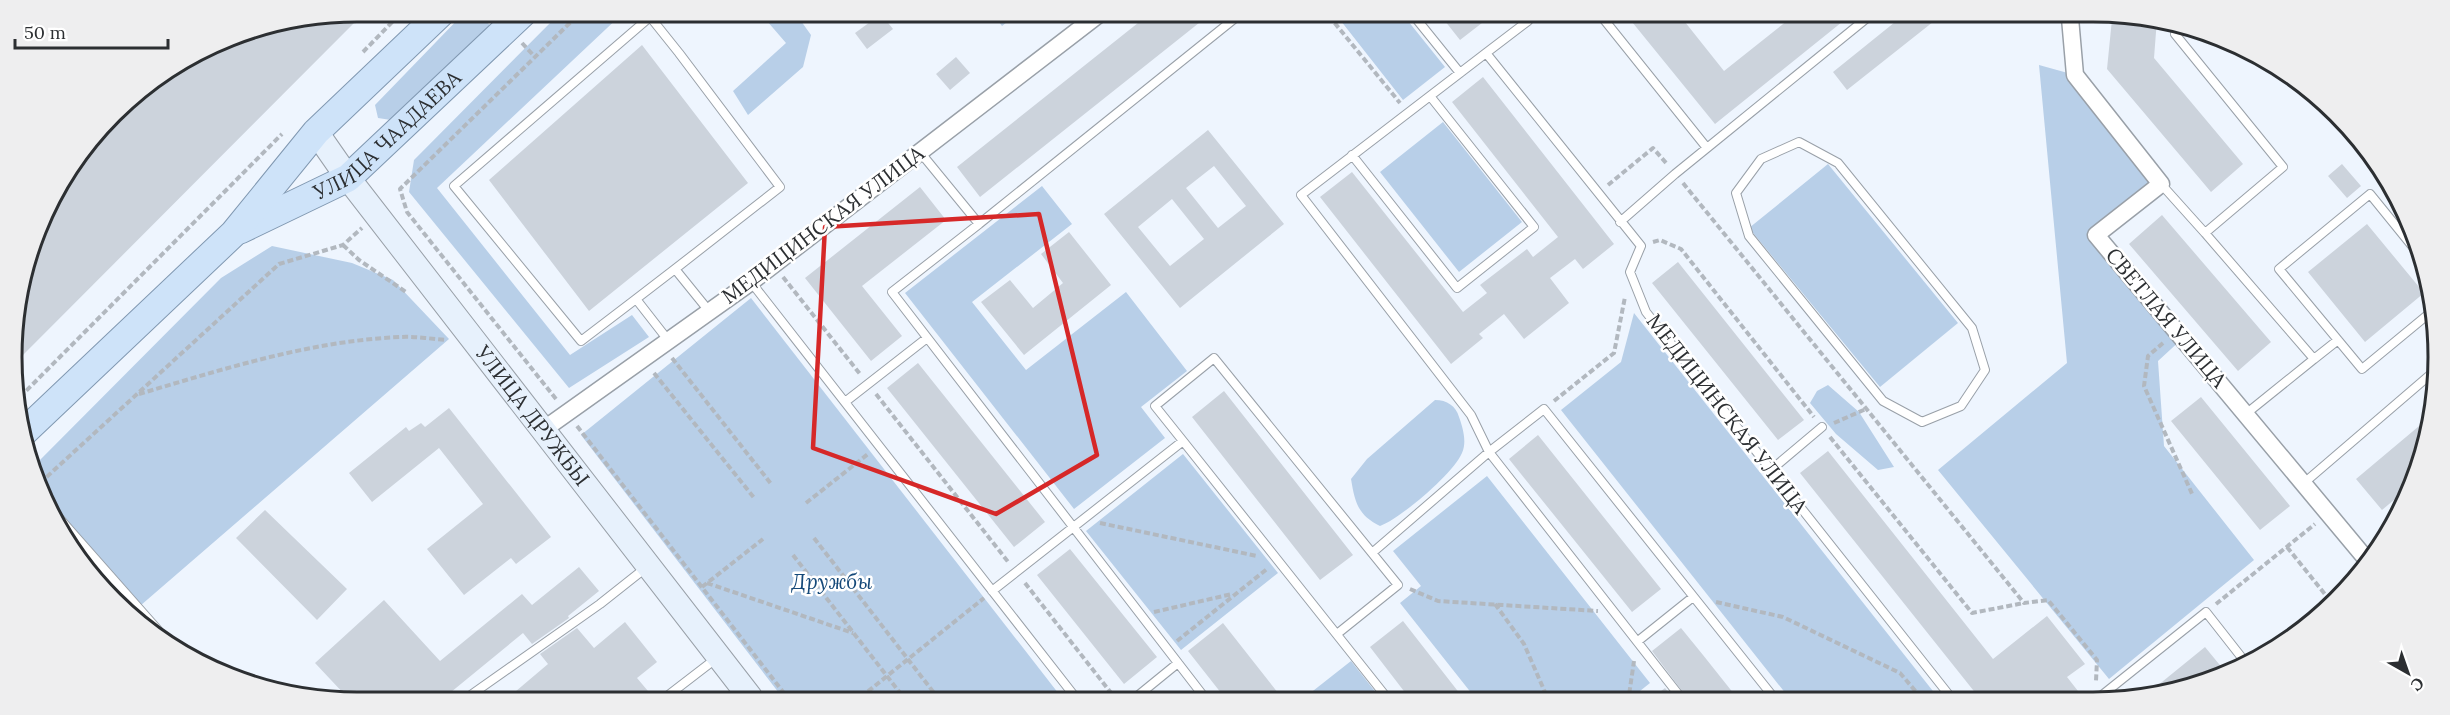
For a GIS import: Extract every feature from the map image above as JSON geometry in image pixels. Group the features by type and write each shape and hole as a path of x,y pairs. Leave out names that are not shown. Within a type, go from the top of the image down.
{"main road":[{"name":"УЛИЦА ЧААДАЕВА","path":"30,427 234,233 316,132 432,22"},
{"name":"УЛИЦА ЧААДАЕВА","path":"234,233 348,178 513,22"},
{"name":"УЛИЦА ДРУЖБЫ","path":"316,132 348,178 746,692"}],"street":[{"name":"МЕДИЦИНСКАЯ УЛИЦА","path":"543,430 751,282 1089,22"},
{"path":"2070,22 2075,75 2161,184"},
{"name":"СВЕТЛАЯ УЛИЦА","path":"2161,184 2096,235 2247,413 2363,555"}],"lane":[{"path":"640,22 454,186 581,341 780,187 654,22"},
{"path":"1200,692 892,292 1230,22"},
{"path":"1419,22 1460,73"},
{"path":"1525,22 1301,195 1471,415 1489,452 1677,692"},
{"path":"1606,22 1707,148"},
{"path":"1620,222 1675,174 1862,22"},
{"path":"2176,33 2283,166 2205,233"},
{"path":"1486,53 1597,195 1641,246 1630,272"},
{"path":"1352,155 1457,288 1534,227 1430,96"},
{"path":"1799,142 1838,163 1972,328 1985,370 1961,406 1922,422 1883,401 1749,236 1736,194 1761,159 1799,142"},
{"path":"920,152 980,224"},
{"path":"2161,184 2314,359"},
{"path":"2405,237 2370,194 2279,269 2362,369 2425,317"},
{"path":"675,269 709,311"},
{"name":"МЕДИЦИНСКАЯ УЛИЦА","path":"1630,272 1646,312 1947,692"},
{"path":"751,282 1071,692"},
{"path":"636,299 665,343"},
{"path":"845,402 927,338"},
{"path":"2247,413 2338,340"},
{"path":"1337,634 1398,585 1214,358 1155,406 1383,692"},
{"path":"2304,483 2427,377"},
{"path":"1371,553 1544,408 1769,692"},
{"path":"1771,470 1822,428"},
{"path":"992,591 1183,441"},
{"path":"71,532 146,616"},
{"path":"475,692 600,604 648,566"},
{"path":"1638,641 1693,597"},
{"path":"2106,692 2206,612 2242,658"},
{"path":"672,692 718,656"},
{"path":"1142,692 1178,663"}],"path":[{"path":"361,54 392,22"},
{"path":"571,22 400,189 407,212 567,413 783,692"},
{"path":"1334,22 1408,113"},
{"path":"24,393 286,130"},
{"path":"1597,195 1653,148 2024,603 2048,600 2097,660 2095,690"},
{"path":"45,478 279,264 343,245"},
{"path":"773,264 1110,692"},
{"path":"1544,408 1614,353 1630,272"},
{"path":"2176,330 2148,356 2144,386 2193,496"},
{"path":"136,395 260,358 401,336 448,340"},
{"path":"665,343 772,485"},
{"path":"642,358 755,499"},
{"path":"1822,428 1866,409"},
{"path":"806,503 878,446"},
{"path":"2206,612 2329,513"},
{"path":"1081,519 1278,560"},
{"path":"814,538 933,692"},
{"path":"702,587 763,539"},
{"path":"2287,547 2327,596"},
{"path":"793,555 899,692"},
{"path":"1167,648 1278,560"},
{"path":"707,584 854,633"},
{"path":"1398,585 1438,600 1614,612"},
{"path":"868,692 992,591"},
{"path":"1141,615 1236,594"},
{"path":"1693,597 1783,617 1900,673 1916,692"},
{"path":"1494,603 1524,644 1545,692"},
{"path":"1630,692 1638,641"}],"highlighted area":[{"path":"1039,214 1097,455 996,514 813,448 825,227"}],"green space":[{"path":"455,22 487,22 490,25 391,120 378,118 375,105"},
{"path":"551,22 613,22 437,188 570,355 632,315 649,337 569,388 409,192 414,160"},
{"path":"768,22 802,22 811,35 803,67 748,115 733,91 786,43"},
{"path":"1342,22 1409,22 1445,67 1403,100"},
{"path":"2039,65 2075,75 2161,184 2096,235 2183,338 2158,361 2164,446 2254,560 2109,679 1938,470 2067,363"},
{"path":"1443,122 1522,222 1459,272 1380,172"},
{"path":"1828,164 1958,323 1880,387 1749,228"},
{"path":"1042,186 1072,224 972,302 1026,370 1126,292 1187,371 1141,407 1165,438 1074,509 905,293"},
{"path":"272,246 352,263 393,280 449,339 137,609 106,578 79,544 57,506 39,461 221,278"},
{"name":"Дружбы","path":"751,298 1057,692 778,692 581,435"},
{"path":"1634,313 1934,692 1784,692 1561,410 1621,362"},
{"path":"1828,385 1859,412 1894,467 1878,470 1836,434 1810,403 1817,391"},
{"path":"1435,400 1450,404 1458,413 1464,435 1462,453 1457,462 1426,494 1380,526 1362,513 1354,495 1351,479 1367,459"},
{"path":"1183,454 1278,573 1181,650 1086,531"},
{"path":"1487,476 1650,683 1639,692 1470,692 1400,603 1421,586 1393,551"},
{"path":"1351,661 1375,692 1312,692"}],"building":[{"path":"355,22 22,356 29,292 48,229 79,171 121,121 171,79 229,48 292,29"},
{"path":"870,22 887,22 893,29 867,49 855,33"},
{"path":"1139,22 1200,22 980,197 957,167"},
{"path":"1446,22 1483,22 1460,40"},
{"path":"1632,22 1685,22 1724,71 1786,22 1842,22 1715,124"},
{"path":"1895,22 1933,22 1847,90 1833,72"},
{"path":"2112,23 2156,29 2154,58 2243,164 2211,192 2107,69"},
{"path":"642,45 748,183 589,311 489,180"},
{"path":"956,57 970,73 950,90 936,74"},
{"path":"1483,77 1614,244 1583,269 1575,259 1550,278 1569,303 1524,339 1504,314 1479,334 1483,338 1451,364 1320,197 1352,172 1463,312 1487,293 1480,285 1527,249 1533,257 1558,237 1452,102"},
{"path":"1208,130 1284,224 1180,308 1104,214","holes":["1214,166 1246,206 1218,228 1186,188","1172,199 1204,239 1170,266 1138,227"]},
{"path":"2342,164 2361,186 2347,198 2328,176"},
{"path":"920,187 946,220 862,286 902,336 871,361 805,278"},
{"path":"2162,215 2271,342 2238,371 2129,244"},
{"path":"2367,224 2420,288 2422,295 2365,342 2308,272"},
{"path":"1069,232 1111,285 1024,355 981,302 1010,280 1033,308 1063,283 1041,254"},
{"path":"1678,262 1804,420 1778,440 1652,283"},
{"path":"918,363 1045,522 1014,547 887,388"},
{"path":"1224,391 1353,555 1320,580 1192,417"},
{"path":"2201,397 2290,506 2260,530 2171,421"},
{"path":"449,408 551,537 516,564 511,558 464,595 427,549 483,504 439,448 372,502 349,473 406,427 409,431 421,423 425,427"},
{"path":"2421,425 2410,465 2397,498 2382,510 2356,479"},
{"path":"1538,435 1661,589 1632,612 1509,459"},
{"path":"1828,451 1993,659 2047,616 2085,664 2067,677 2079,692 1975,692 1800,473"},
{"path":"265,510 347,589 317,620 236,538"},
{"path":"1070,549 1157,657 1124,684 1037,575"},
{"path":"579,567 599,591 568,616 569,618 532,644 523,633 451,692 342,692 315,663 384,600 440,661 522,594 532,605"},
{"path":"1403,621 1459,692 1405,692 1370,647"},
{"path":"625,622 657,662 637,678 649,692 515,692 548,664 540,654 577,628 594,648"},
{"path":"1223,623 1277,692 1220,692 1188,651"},
{"path":"1681,628 1732,692 1683,692 1652,651"},
{"path":"2205,647 2221,667 2200,675 2157,686"}]}
